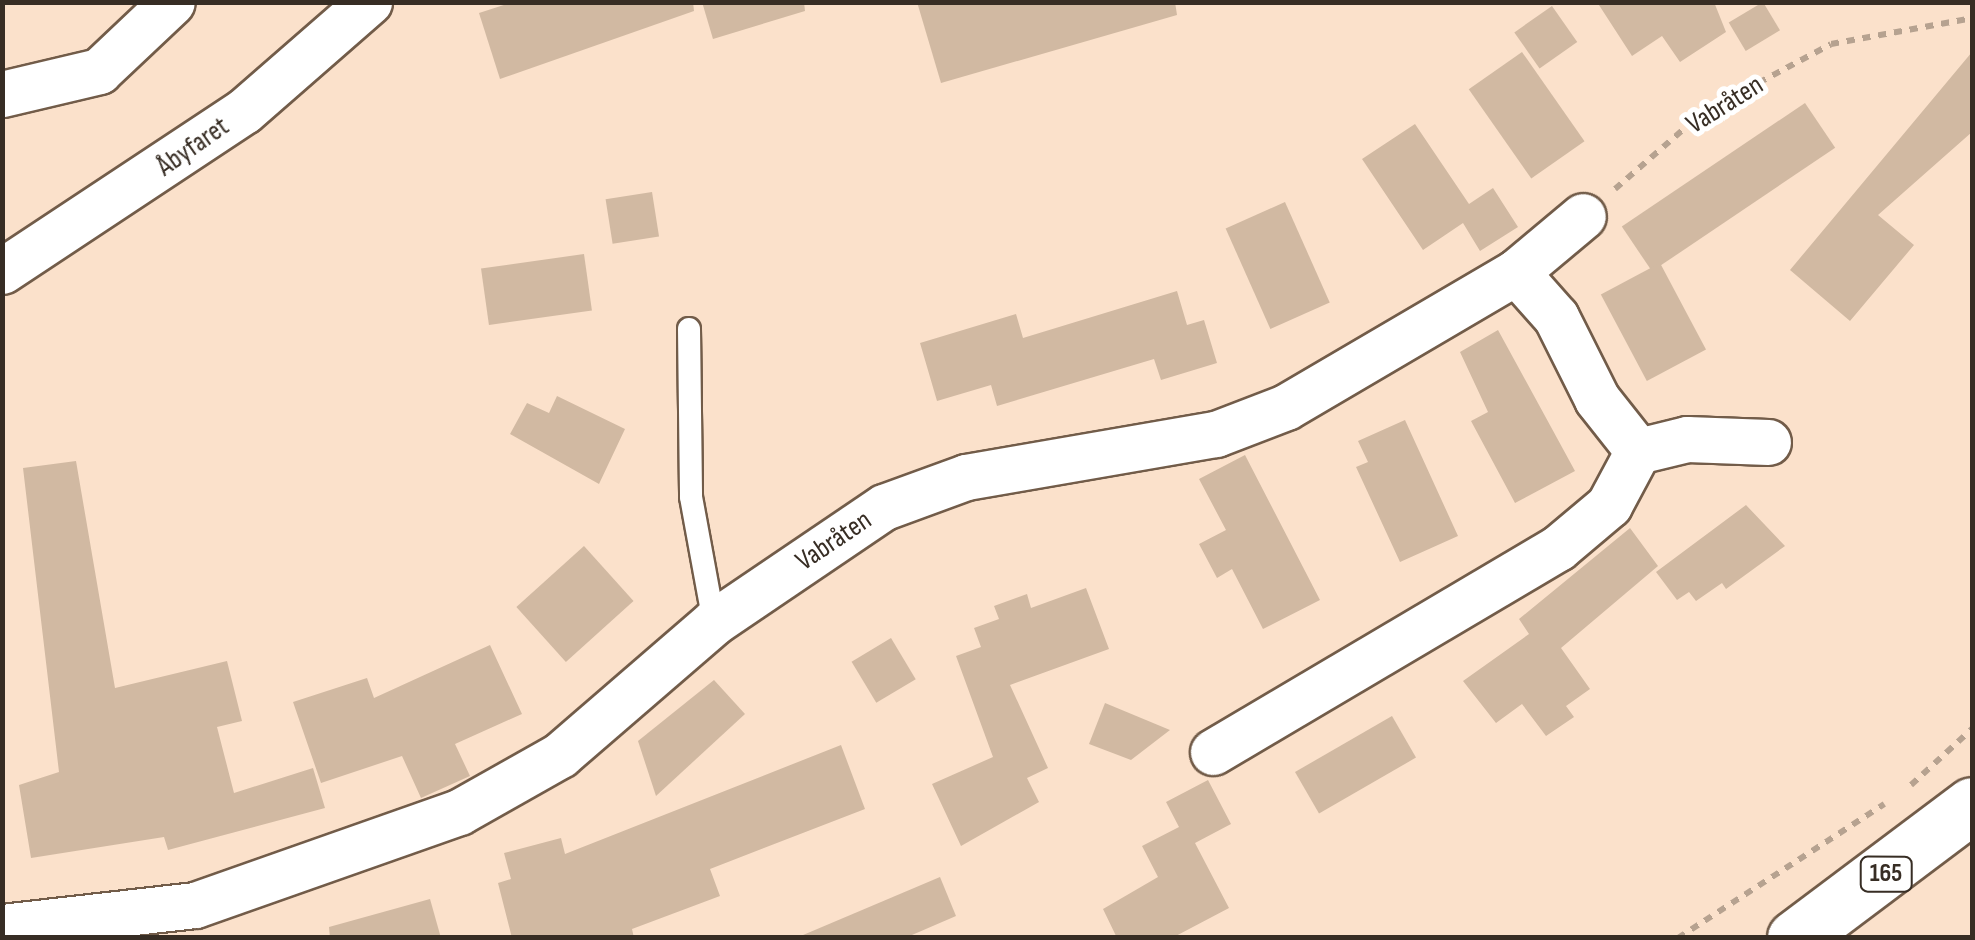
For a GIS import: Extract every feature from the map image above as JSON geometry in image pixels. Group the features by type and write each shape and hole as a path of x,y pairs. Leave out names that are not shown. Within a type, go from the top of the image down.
{"main road":[{"name":"165","path":"1795,938 1972,805"}],"street":[{"path":"2,94 99,71 172,2"},
{"name":"Åbyfaret","path":"2,272 244,111 368,2"},
{"name":"Vabråten","path":"2,927 201,921 460,812 560,755 714,622 884,507 966,477 1216,434 1286,407 1516,272 1584,216"},
{"path":"1516,272 1556,317 1597,399 1638,451"},
{"path":"1214,752 1558,548 1609,504 1638,451 1688,439 1768,442"}],"lane":[{"path":"689,329 691,497 714,622"}],"path":[{"name":"Vabråten","path":"1584,216 1702,113 1831,44 1972,18"},
{"path":"1678,938 1857,824 1972,729"}],"building":[{"path":"513,2 693,2 694,11 500,79 479,13"},
{"path":"702,2 804,2 805,11 713,39"},
{"path":"917,2 1175,2 1177,15 941,83"},
{"path":"1597,2 1714,2 1726,32 1680,62 1662,36 1632,56"},
{"path":"1763,2 1780,30 1746,51 1729,23"},
{"path":"1552,6 1577,42 1540,68 1514,32"},
{"path":"1522,52 1585,141 1531,179 1469,89"},
{"path":"1972,52 1972,132 1878,215 1914,245 1850,321 1790,270"},
{"path":"1805,103 1835,148 1652,271 1622,227"},
{"path":"1415,124 1469,204 1493,188 1518,227 1480,251 1463,223 1423,250 1362,159"},
{"path":"652,192 659,236 613,244 606,199"},
{"path":"1285,202 1330,302 1270,329 1226,228"},
{"path":"584,254 592,310 489,325 481,268"},
{"path":"1660,263 1706,350 1647,381 1601,294"},
{"path":"1177,291 1187,325 1204,320 1217,363 1161,380 1154,359 997,406 991,385 937,401 920,343 1016,314 1023,338"},
{"path":"1498,330 1575,471 1515,503 1471,421 1488,412 1460,352"},
{"path":"557,396 625,429 599,484 510,434 527,403 549,413"},
{"path":"1405,420 1458,536 1400,562 1356,467 1368,462 1358,441"},
{"path":"1245,455 1320,600 1263,629 1232,569 1217,578 1199,544 1226,530 1199,479"},
{"path":"76,461 115,688 227,661 242,721 217,727 234,793 313,768 325,808 168,850 164,837 31,858 19,785 59,772 23,468"},
{"path":"1746,505 1785,546 1726,589 1722,583 1696,601 1689,592 1677,600 1656,572"},
{"path":"1630,528 1658,566 1561,648 1590,689 1566,706 1574,717 1546,736 1522,704 1496,723 1463,681 1529,634 1519,619"},
{"path":"584,546 634,601 566,662 516,607"},
{"path":"1086,588 1109,649 1010,685 1048,768 1027,778 1039,802 961,846 932,784 993,757 956,656 981,647 974,628 999,619 994,606 1027,594 1031,608"},
{"path":"891,638 916,679 876,703 852,662"},
{"path":"490,645 522,714 455,744 470,776 421,798 402,756 321,783 293,702 367,678 374,698"},
{"path":"714,680 745,714 656,796 638,741"},
{"path":"1105,703 1170,730 1131,760 1089,744"},
{"path":"1392,716 1416,758 1319,814 1295,772"},
{"path":"841,745 865,809 710,869 720,896 632,929 634,938 512,938 498,883 511,879 504,853 561,838 565,854"},
{"path":"1208,780 1231,824 1195,843 1229,908 1172,938 1117,938 1103,909 1158,877 1142,846 1179,827 1166,802"},
{"path":"940,877 956,916 905,938 796,938"},
{"path":"430,899 441,938 330,938 329,927"}]}
